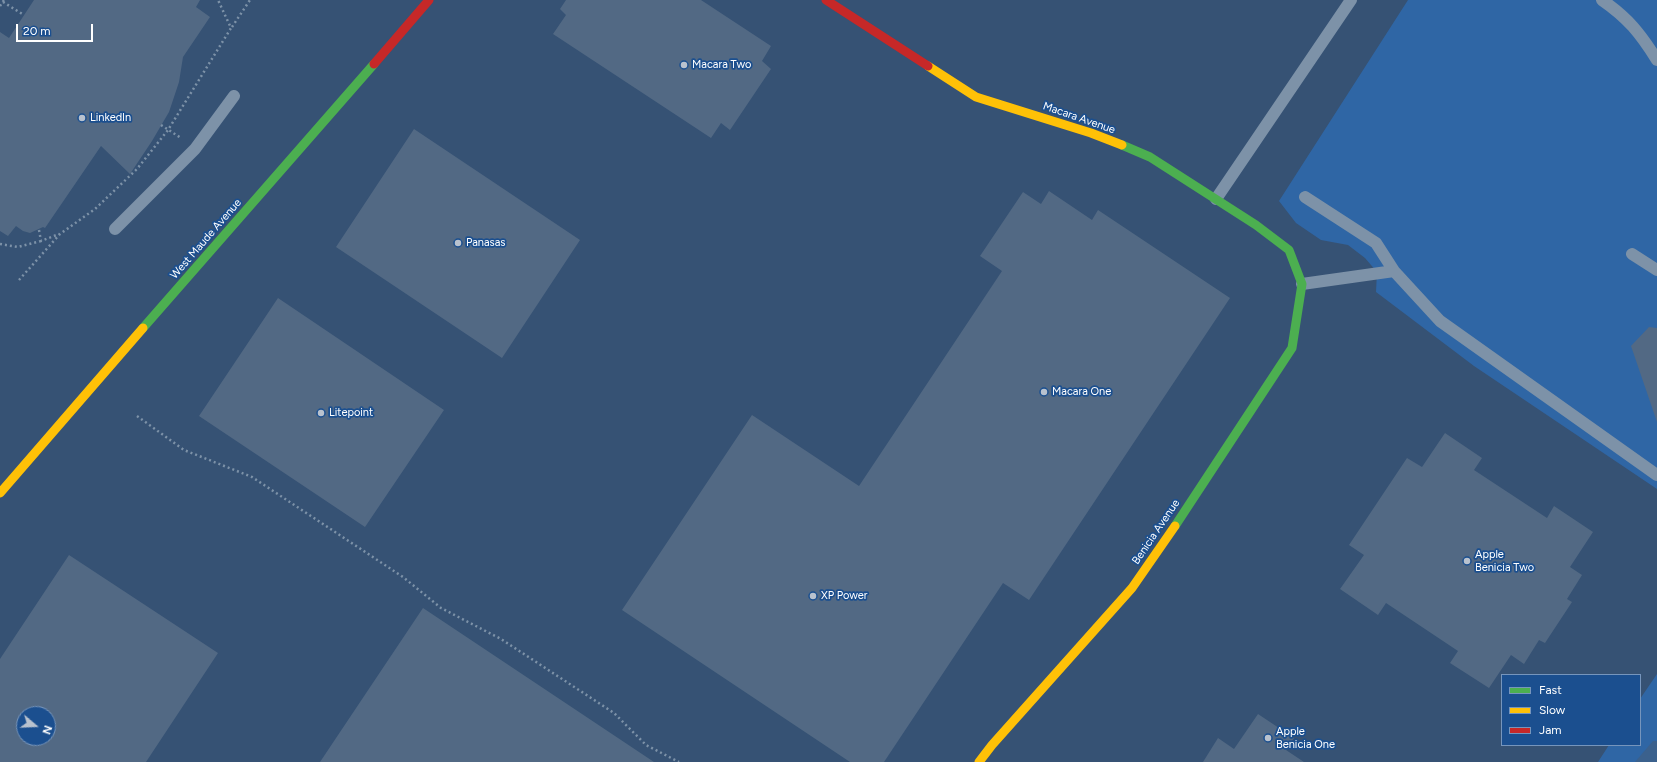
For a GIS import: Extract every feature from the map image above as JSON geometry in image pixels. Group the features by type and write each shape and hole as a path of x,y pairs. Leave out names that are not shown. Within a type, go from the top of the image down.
{"street":[{"name":"West Maude Avenue","path":"0,493 429,0"},
{"name":"Macara Avenue","path":"826,0 976,98 1091,133 1150,157 1256,225 1289,250 1302,284"},
{"name":"Benicia Avenue","path":"979,762 992,745 1132,588 1145,570 1292,348 1302,284"}],"lane":[{"path":"1216,199 1351,0"},
{"path":"1602,0 1627,19 1640,34 1657,60"},
{"path":"115,229 195,148 234,96"},
{"path":"1305,197 1376,243 1394,271 1440,321 1657,475"},
{"path":"1632,254 1657,270"},
{"path":"1302,284 1394,271"}],"path":[{"path":"218,0 231,28"},
{"path":"19,280 60,234 95,209 138,170 168,130 250,0"},
{"path":"0,6 4,1 24,15"},
{"path":"161,125 183,139"},
{"path":"39,230 41,241"},
{"path":"0,244 18,247 60,234"},
{"path":"137,416 184,450 252,477 403,577 441,608 501,639 614,713 646,745 679,762"}],"shaded area":[{"path":"1408,0 1657,0 1657,489 1474,366 1376,292 1377,272 1365,258 1348,245 1321,240 1296,223 1279,201"},
{"path":"1657,674 1657,762 1598,762 1608,746 1641,746 1641,698"},
{"path":"1653,741 1657,741 1657,762 1635,762"}],"building":[{"name":"LinkedIn","path":"34,0 200,0 196,7 210,17 183,57 179,82 169,112 130,174 101,146 45,228 43,227 30,233 23,231 16,226 8,236 0,231 0,32 9,38"},
{"name":"Macara Two","path":"566,0 701,0 771,46 762,61 771,69 730,130 721,123 711,138 553,34 566,15 560,9"},
{"name":"Panasas","path":"414,129 580,240 502,358 336,247"},
{"path":"1049,191 1092,220 1098,210 1230,298 1029,600 1003,583 884,762 850,762 622,610 752,415 859,486 1002,271 980,256 1023,192 1041,204"},
{"name":"Litepoint","path":"278,298 444,410 365,527 199,416"},
{"path":"1649,327 1657,328 1657,422 1631,346"},
{"name":"Apple Benicia Two","path":"1445,433 1482,458 1474,470 1547,518 1554,506 1593,532 1570,567 1582,575 1567,599 1572,602 1545,643 1539,640 1524,664 1511,655 1489,688 1450,663 1458,651 1386,603 1378,615 1340,589 1364,555 1349,545 1407,458 1422,467"},
{"path":"69,555 218,653 146,762 0,762 0,659"},
{"path":"423,608 654,762 320,762"},
{"name":"Apple Benicia One","path":"1258,714 1294,738 1286,750 1304,762 1203,762 1218,738 1234,749"}],"traffic: fast":[{"path":"143,328 374,64"},
{"path":"1122,145 1150,157 1256,225 1289,250 1302,284 1292,348 1175,526"}],"traffic: slow":[{"path":"928,66 976,97 1091,133 1122,145"},
{"path":"0,493 143,328"},
{"path":"979,762 992,745 1132,588 1175,526"}],"traffic: jam":[{"path":"374,64 429,0"},
{"path":"826,0 928,66"}],"place":[{"name":"Macara Two","path":"684,65"},
{"name":"LinkedIn","path":"82,118"},
{"name":"Panasas","path":"458,243"},
{"name":"Macara One","path":"1044,392"},
{"name":"Litepoint","path":"321,413"},
{"name":"Apple Benicia Two","path":"1467,561"},
{"name":"XP Power","path":"813,596"},
{"name":"Apple Benicia One","path":"1268,738"}]}
